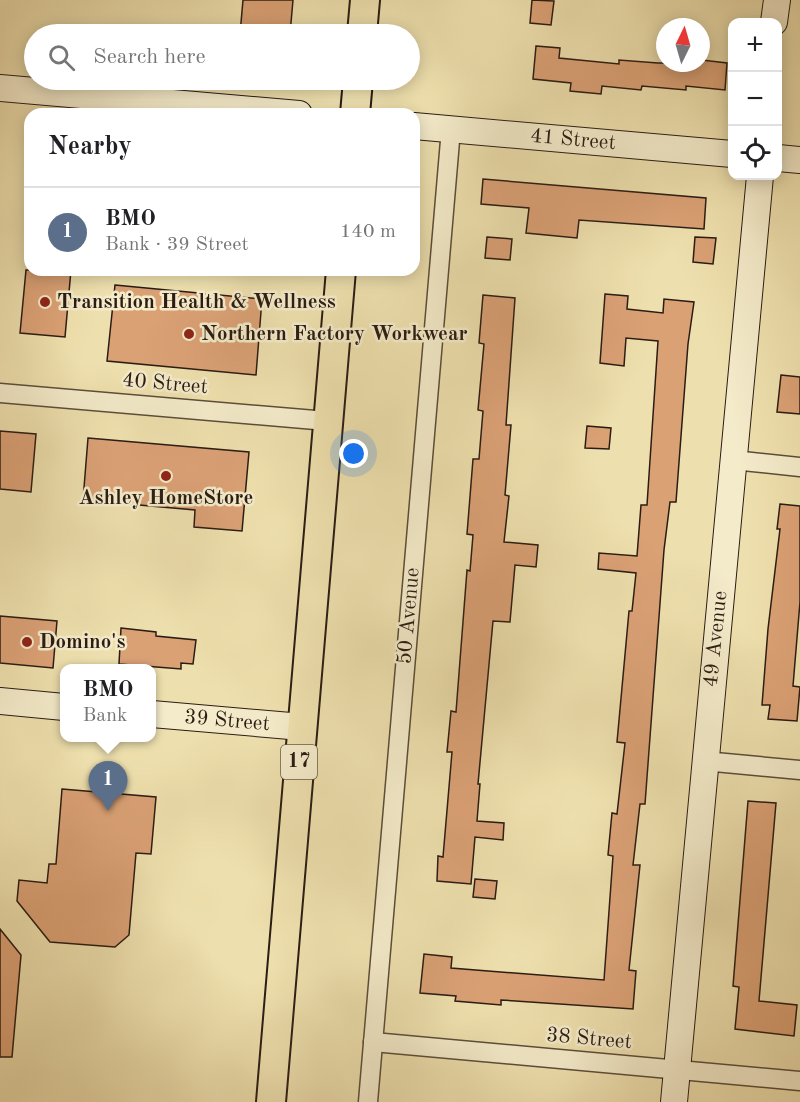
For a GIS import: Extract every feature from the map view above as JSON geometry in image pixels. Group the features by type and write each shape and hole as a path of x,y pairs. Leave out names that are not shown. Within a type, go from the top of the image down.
{"main road":[{"path":"363,24 365,0"},
{"path":"356,108 357,90"},
{"name":"17","path":"271,1102 340,276"}],"street":[{"path":"775,18 777,0"},
{"path":"0,88 230,108"},
{"name":"41 Street","path":"420,126 728,154"},
{"name":"50 Avenue","path":"368,1102 451,129"},
{"path":"782,158 800,160"},
{"name":"49 Avenue","path":"674,1102 760,180"},
{"name":"40 Street","path":"0,393 327,421"},
{"path":"733,460 800,467"},
{"path":"0,701 60,707"},
{"name":"39 Street","path":"156,714 302,727"},
{"path":"704,760 800,770"},
{"name":"38 Street","path":"373,1042 800,1081"}],"building":[{"path":"243,0 293,0 291,24 241,24"},
{"path":"532,0 554,1 551,25 530,23"},
{"path":"536,46 560,48 559,58 619,64 619,60 656,63 656,72 710,72 710,61 727,63 725,90 686,86 686,90 642,86 641,90 602,86 601,94 570,91 571,83 533,79"},
{"path":"483,179 706,198 704,229 579,220 577,238 526,233 529,208 481,204"},
{"path":"487,237 512,239 510,260 485,258"},
{"path":"695,237 716,238 713,264 693,262"},
{"name":"Transition Health & Wellness","path":"25,276 70,276 65,337 20,333"},
{"path":"115,285 262,299 256,375 107,361"},
{"path":"605,294 628,296 627,309 663,313 664,299 694,302 688,344 676,502 670,502 664,550 645,804 640,804 633,865 640,865 629,970 636,971 633,1009 501,1000 501,1005 455,1001 456,996 420,993 424,954 452,957 451,968 604,980 613,856 608,855 612,813 617,814 625,743 617,742 629,611 632,611 636,573 598,569 599,553 637,556 641,505 647,505 658,341 626,338 624,366 600,363"},
{"path":"483,295 515,298 506,425 511,425 505,495 509,496 504,542 538,545 536,567 515,565 510,622 493,621 478,784 480,784 477,821 504,823 503,840 475,837 471,884 437,881 438,856 443,857 452,752 447,752 451,711 456,712 467,570 470,571 473,535 467,534 473,459 479,459 483,411 478,410 484,344 479,343"},
{"path":"781,375 800,377 800,414 777,412"},
{"path":"587,426 611,428 609,449 585,448"},
{"path":"0,431 36,434 31,492 0,489"},
{"name":"Ashley HomeStore","path":"88,438 249,452 242,531 194,527 195,510 83,500"},
{"path":"780,504 800,506 800,602 793,686 800,687 797,721 768,719 770,705 762,705 780,529 777,529"},
{"name":"Domino's","path":"0,616 57,621 53,668 0,663"},
{"path":"121,628 156,632 156,636 196,640 193,664 181,663 181,669 156,667 156,664 119,664"},
{"path":"62,789 156,797 151,854 136,853 129,935 115,947 50,942 17,901 19,880 47,883 49,864 56,864"},
{"path":"748,801 776,803 759,1001 797,1005 794,1036 735,1029 739,987 733,986"},
{"path":"475,879 497,881 495,899 473,897"},
{"path":"0,929 21,955 12,1057 0,1057"}],"place":[{"name":"Transition Health & Wellness","path":"45,302"},
{"name":"Northern Factory Workwear","path":"189,334"},
{"name":"Ashley HomeStore","path":"166,476"},
{"name":"Domino's","path":"27,642"},
{"name":"BMO","path":"108,811"}]}
